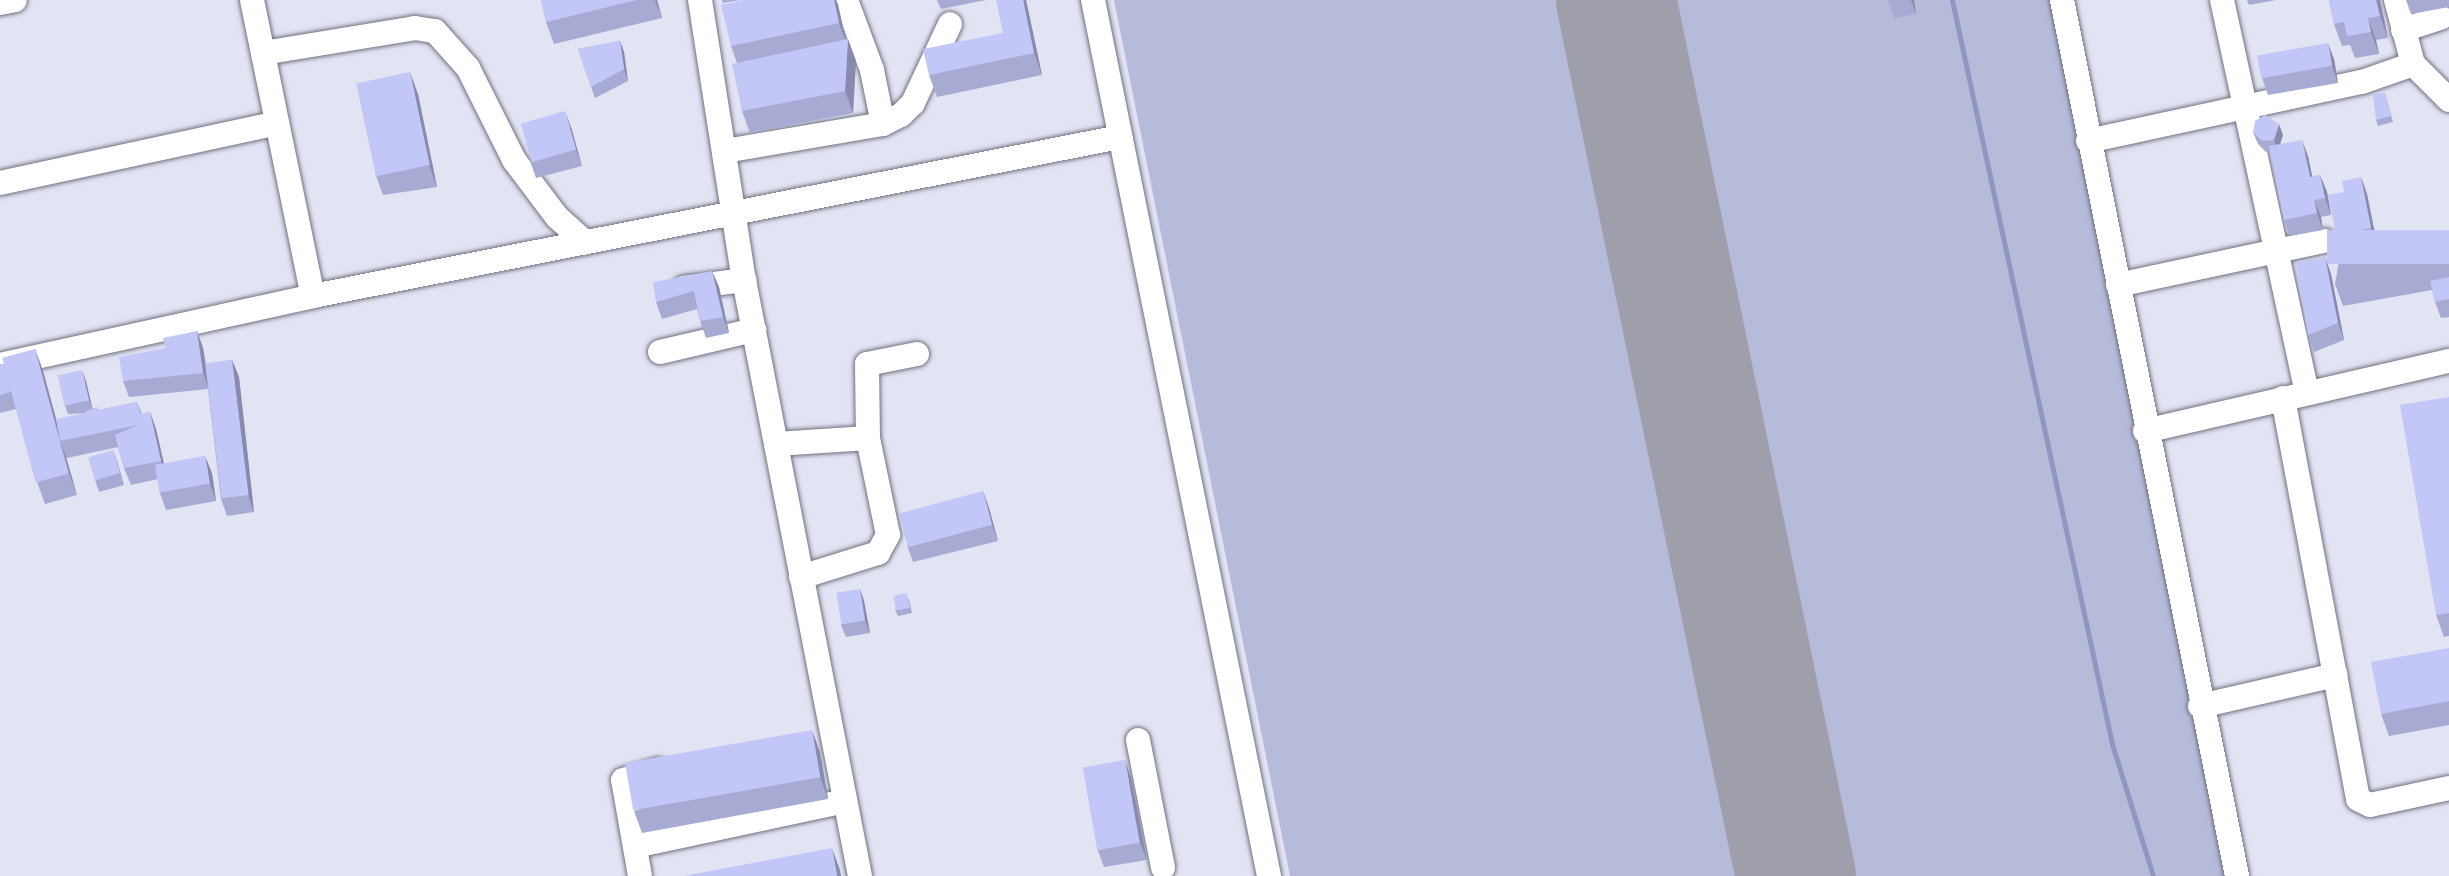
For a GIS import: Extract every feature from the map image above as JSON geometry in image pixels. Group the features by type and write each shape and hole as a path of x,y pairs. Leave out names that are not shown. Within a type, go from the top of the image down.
{"street":[{"path":"0,3 15,0"},
{"path":"252,0 313,296"},
{"path":"846,0 872,70 883,124"},
{"path":"1093,0 1269,876"},
{"path":"2062,0 2145,431 2200,706 2237,876"},
{"path":"2222,0 2307,393"},
{"path":"2396,0 2412,63 2449,100"},
{"path":"710,11 725,151 744,280 801,577 820,741 844,801 860,876"},
{"path":"2403,30 2441,18"},
{"path":"725,151 883,124 913,103 950,24"},
{"path":"263,53 415,28 435,31 468,68 514,160 557,217 585,242"},
{"path":"2088,141 2362,82 2412,63"},
{"path":"0,183 277,123"},
{"path":"0,365 313,296 734,211 1120,137"},
{"path":"2118,285 2276,249 2324,241"},
{"path":"668,290 744,280"},
{"path":"660,352 754,330"},
{"path":"801,577 878,553 888,535 868,438 867,364 917,354"},
{"path":"2145,431 2449,361"},
{"path":"2283,398 2358,799 2370,805 2449,788"},
{"path":"776,444 868,438"},
{"path":"2200,706 2335,675"},
{"path":"1138,740 1163,868"},
{"path":"640,876 623,780 685,765"},
{"path":"635,846 844,801"}],"shaded area":[{"path":"1114,0 2050,0 2229,876 1290,876"}],"building":[{"path":"541,0 637,0 546,22"},
{"path":"745,0 834,0 839,23 731,46 721,5"},
{"path":"996,0 1023,0 1034,53 929,75 923,49 1003,33"},
{"path":"2329,0 2376,0 2380,16 2368,18 2371,32 2347,36 2344,22 2334,24"},
{"path":"848,39 845,91 742,111 732,64"},
{"path":"620,41 624,69 591,87 578,49"},
{"path":"2328,43 2332,66 2261,78 2257,56"},
{"path":"410,72 430,165 376,176 356,83"},
{"path":"2385,93 2391,116 2376,120 2373,94"},
{"path":"565,111 576,149 532,162 521,124"},
{"path":"2265,115 2279,124 2274,140 2262,141 2253,132 2255,121"},
{"path":"2302,140 2310,177 2320,175 2325,198 2314,200 2317,213 2284,220 2269,146"},
{"path":"2361,177 2371,228 2336,235 2328,195 2344,192 2342,181"},
{"path":"2327,230 2449,230 2449,264 2327,264"},
{"path":"2325,257 2338,323 2308,335 2296,263"},
{"path":"712,271 723,317 700,321 694,291 656,302 653,282"},
{"path":"2449,277 2449,299 2435,302 2430,281"},
{"path":"197,331 203,373 123,381 119,357 166,348 163,338"},
{"path":"35,349 68,474 36,482 2,358"},
{"path":"232,360 249,495 222,498 205,363"},
{"path":"0,364 4,364 11,392 0,395"},
{"path":"82,370 89,400 65,406 58,376"},
{"path":"2449,397 2449,613 2436,615 2400,405"},
{"path":"137,402 140,414 150,412 161,461 124,468 115,435 138,425 60,441 56,419"},
{"path":"98,407 99,410 87,414 86,411"},
{"path":"113,450 120,473 95,481 88,458"},
{"path":"205,456 210,484 160,492 155,465"},
{"path":"983,491 992,525 908,547 899,514"},
{"path":"860,589 865,621 841,624 836,593"},
{"path":"907,593 910,608 896,610 893,596"},
{"path":"2449,648 2449,701 2381,714 2371,662"},
{"path":"812,730 820,777 633,810 625,763"},
{"path":"1125,760 1140,843 1097,850 1083,767"},
{"path":"832,848 837,876 684,876"}],"waterway":[{"path":"1952,0 2112,744 2153,876"}],"runway":[{"path":"1616,0 1796,876"}]}
